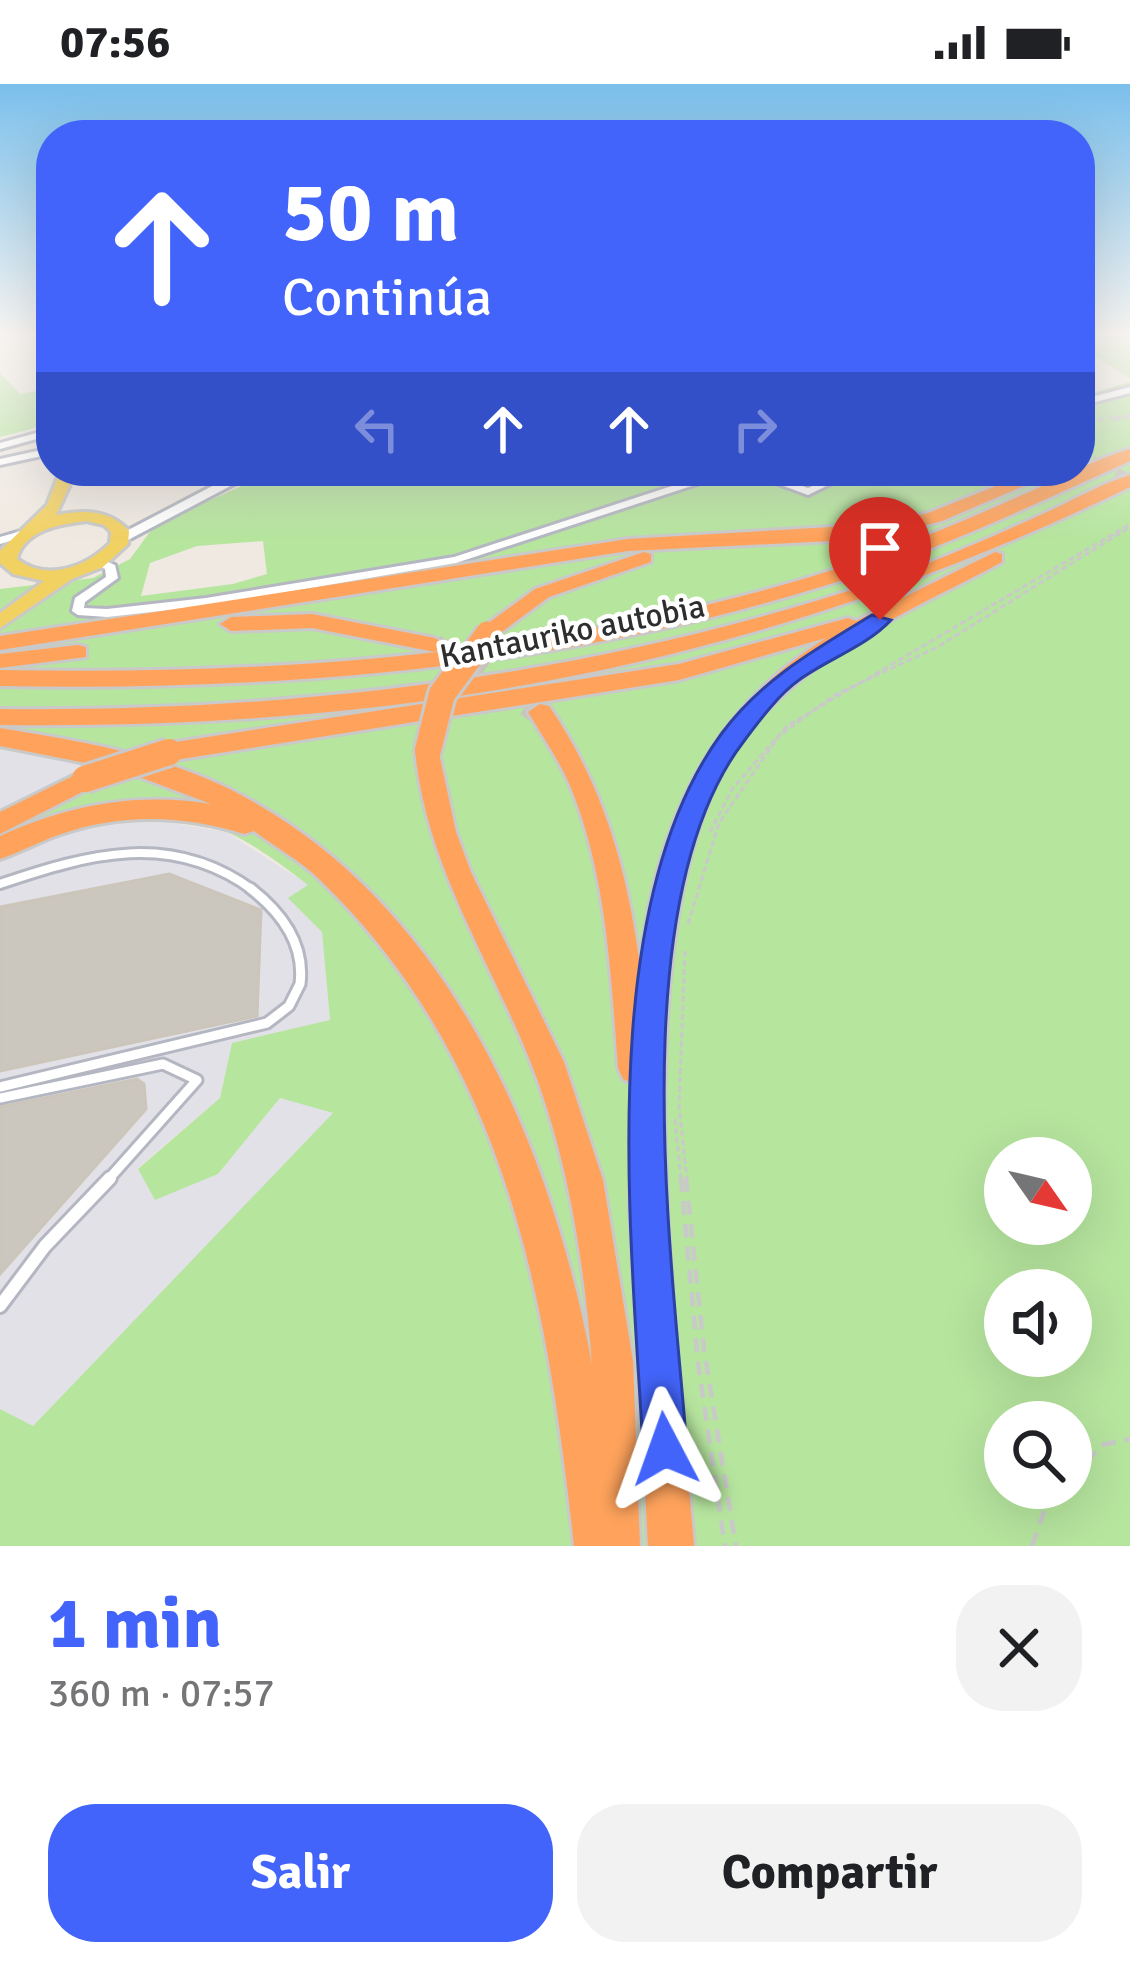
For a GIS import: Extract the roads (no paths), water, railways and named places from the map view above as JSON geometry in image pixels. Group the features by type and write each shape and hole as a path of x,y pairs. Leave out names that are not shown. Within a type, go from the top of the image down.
{"highway":[{"path":"1095,453 1130,439"},
{"name":"Kantauriko autobia","path":"1095,469 1130,454"},
{"name":"Kantauriko autobia","path":"0,717 150,716 305,706 438,691 691,643 892,584 1130,480"},
{"path":"617,1546 619,1412 591,1207 547,1063 438,832 428,750 442,694 487,632 542,593 604,567 684,552 800,545 887,530 935,518 1014,486"},
{"name":"Kantauriko autobia","path":"0,678 175,680 304,672 482,652 691,616 906,551 1056,486"},
{"path":"650,1224 655,952 665,890 684,830 731,739 765,697 809,660 1016,547 1092,498"},
{"path":"0,646 606,548 887,530"},
{"path":"0,824 85,779 169,752 679,672 760,653 911,603"},
{"path":"0,696 158,694 430,670 593,642 691,616"},
{"path":"0,646 248,623 353,626 435,645"},
{"path":"0,662 248,623"},
{"path":"540,712 577,765 604,848 625,965 650,1224 671,1543"},
{"path":"0,737 134,763 238,806 356,898 407,954 485,1080 526,1177 562,1304 596,1546"},
{"path":"0,848 69,820 146,807 228,818 282,838"}],"main road":[{"path":"0,610 18,587 7,558 14,542 56,506 63,486"},
{"path":"81,486 79,502 87,517"},
{"path":"0,622 68,574 100,562 116,530 87,517 32,529"},
{"path":"7,558 68,574"}],"street":[{"path":"0,446 36,436"},
{"path":"0,462 36,454"},
{"path":"116,530 220,486"},
{"path":"100,562 111,567 112,578 79,601 77,611 206,602 456,560 681,486"},
{"path":"792,486 808,492 821,486"}],"lane":[{"path":"0,884 94,854 134,849 166,852 210,867 262,897 287,918 298,939 303,983 289,1009 267,1023 0,1087"},
{"path":"0,1098 163,1064 197,1080 134,1154 61,1225 0,1306"}],"tunnel":[{"path":"1095,462 1130,479 1125,477"},
{"path":"435,645 463,660"},
{"path":"463,660 540,712"}]}
